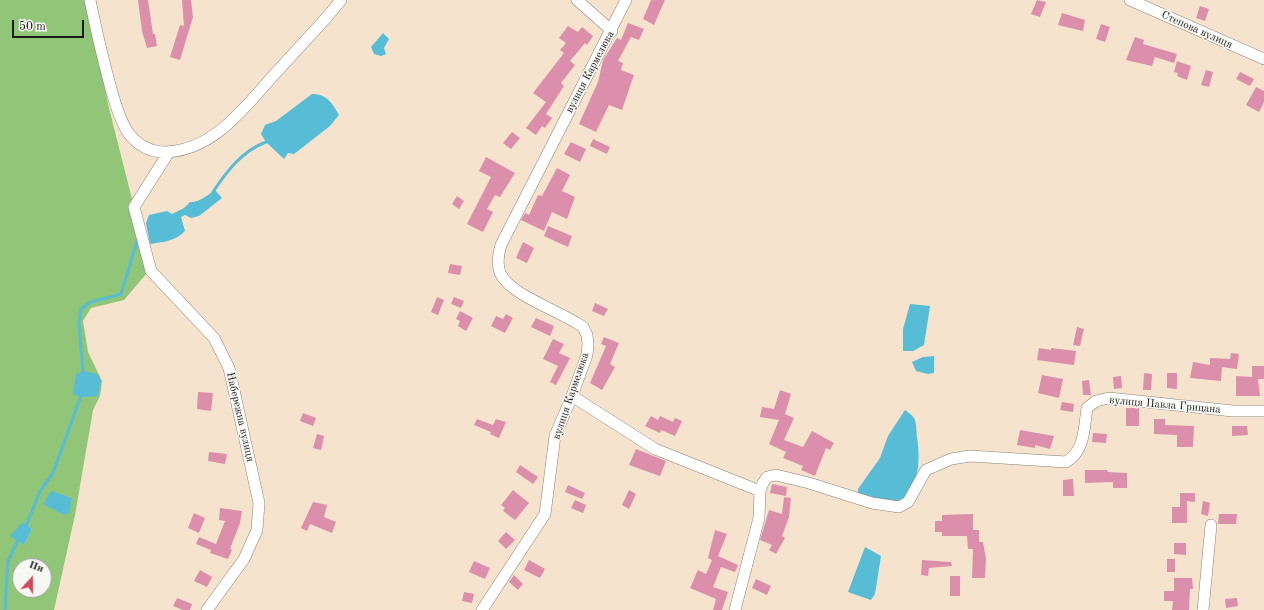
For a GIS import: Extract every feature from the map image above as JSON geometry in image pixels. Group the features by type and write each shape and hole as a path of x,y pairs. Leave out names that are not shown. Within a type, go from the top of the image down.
{"street":[{"path":"90,0 103,60 122,122 133,139 145,148 153,151 168,152 184,150 199,144 232,120 327,18 340,0"},
{"path":"577,0 612,31"},
{"name":"вулиця Кармелюка","path":"482,610 545,514 555,436 587,355 588,344 587,335 583,327 516,291 506,282 500,272 498,257 505,234 612,31 626,0"},
{"name":"Степова вулиця","path":"1130,0 1264,59"},
{"name":"Набережна вулиця","path":"168,152 134,207 151,271 214,338 229,368 259,503 257,530 244,559 206,610"},
{"path":"572,396 655,449 760,491 759,518 735,610"},
{"name":"вулиця Павла Грицана","path":"760,491 767,477 776,475 810,483 872,503 899,507 908,502 926,470 951,459 970,456 1066,462 1074,457 1082,444 1087,408 1096,401 1109,398 1233,411 1264,411"},
{"path":"1203,610 1211,525"}],"green space":[{"path":"0,0 89,0 108,104 134,207 147,273 124,300 91,308 83,321 88,352 102,381 100,396 93,410 75,515 54,610 0,610","holes":["23,522 32,529 24,545 17,540"]}],"water":[{"path":"383,33 389,39 384,48 386,54 381,56 374,54 371,47"},
{"path":"312,94 325,97 339,115 330,126 294,154 288,153 284,159 266,142 261,134 265,125 276,121"},
{"path":"215,190 222,198 199,216 191,218 185,215 181,217 185,231 178,237 160,243 150,244 146,223 149,215 167,211 172,214 184,208 190,202 200,200"},
{"path":"910,304 930,306 924,345 913,351 903,351 903,329"},
{"path":"934,356 934,373 928,374 916,371 912,362 923,357"},
{"path":"83,371 97,374 101,381 98,396 82,397 73,394 76,374"},
{"path":"905,410 914,418 916,425 919,457 913,485 902,500 893,506 858,495 858,489 880,458 888,436"},
{"path":"51,491 72,498 69,513 64,515 43,504"},
{"path":"23,522 32,529 24,545 10,536"},
{"path":"865,547 881,556 875,594 871,600 848,592"}],"building":[{"path":"138,0 148,0 153,34 155,34 157,46 147,48 142,31"},
{"path":"182,0 191,0 193,17 180,60 170,57 180,25 184,26"},
{"path":"651,0 665,0 654,25 643,19"},
{"path":"1037,0 1046,2 1040,17 1031,14"},
{"path":"1200,6 1209,9 1205,21 1196,18"},
{"path":"1062,13 1085,20 1083,31 1058,25"},
{"path":"628,23 644,29 639,40 631,37 618,61 623,63 621,70 634,75 622,110 609,105 596,132 579,124 598,82 603,60 617,38 621,40"},
{"path":"1101,24 1110,27 1105,42 1096,39"},
{"path":"568,26 578,32 582,27 593,36 587,45 585,43 570,61 575,65 561,83 564,86 546,114 552,118 545,128 542,126 536,135 526,128 546,102 533,93 564,53 560,50 566,43 559,38"},
{"path":"1135,37 1144,40 1143,44 1177,54 1174,63 1155,57 1152,66 1126,60"},
{"path":"1177,61 1191,66 1187,80 1177,76 1178,73 1174,72"},
{"path":"1206,70 1213,72 1209,87 1201,85"},
{"path":"1240,72 1254,79 1250,86 1236,79"},
{"path":"1256,87 1264,91 1264,102 1259,112 1246,105"},
{"path":"512,132 520,138 511,149 503,143"},
{"path":"593,139 610,147 607,154 590,146"},
{"path":"571,142 586,149 580,162 564,154"},
{"path":"486,157 515,173 500,197 495,195 487,209 493,212 483,232 467,224 491,177 479,171"},
{"path":"557,168 570,175 562,191 575,197 567,219 552,212 544,231 521,220 525,213 529,215 538,195 542,196"},
{"path":"457,196 464,201 459,209 452,204"},
{"path":"548,226 572,236 568,247 544,236"},
{"path":"523,242 534,248 527,263 516,258"},
{"path":"450,264 462,266 460,275 448,273"},
{"path":"437,297 444,300 438,315 431,312"},
{"path":"454,297 464,301 461,308 451,304"},
{"path":"595,303 608,309 604,316 592,311"},
{"path":"460,311 473,318 466,331 458,326 460,321 456,319"},
{"path":"506,314 513,318 505,333 491,326 496,316 503,319"},
{"path":"536,318 554,326 550,336 531,327"},
{"path":"1077,327 1084,329 1080,346 1073,345"},
{"path":"604,337 619,343 610,364 615,367 602,390 590,383 606,346 601,344"},
{"path":"553,339 564,344 559,353 570,358 556,385 550,382 558,366 543,359"},
{"path":"1039,348 1076,351 1074,365 1037,360"},
{"path":"1231,353 1239,354 1237,369 1222,367 1221,381 1190,378 1193,362 1210,365 1210,358 1230,359"},
{"path":"1252,366 1264,366 1264,379 1258,379 1260,396 1236,396 1236,376 1252,377"},
{"path":"1144,373 1152,374 1151,390 1143,390"},
{"path":"1167,373 1177,373 1177,389 1167,388"},
{"path":"1042,375 1063,379 1059,398 1038,393"},
{"path":"1121,376 1122,388 1114,389 1113,377"},
{"path":"1089,380 1091,395 1083,395 1082,381"},
{"path":"780,390 791,394 785,414 794,418 784,440 803,447 812,431 834,443 830,450 826,448 815,476 801,470 803,466 783,458 786,452 769,444 779,420 760,417 762,407 774,409"},
{"path":"198,392 213,393 211,411 197,409"},
{"path":"1062,402 1074,404 1073,412 1060,410"},
{"path":"1126,408 1139,408 1139,426 1126,426"},
{"path":"303,413 316,418 313,426 300,421"},
{"path":"651,416 658,420 660,416 673,422 675,418 682,421 675,436 661,430 660,433 645,426"},
{"path":"477,419 493,425 496,419 506,422 499,438 490,434 491,432 474,425"},
{"path":"1154,419 1165,419 1165,425 1194,426 1193,447 1177,447 1177,435 1154,434"},
{"path":"1232,426 1247,426 1248,435 1232,436"},
{"path":"1020,430 1054,436 1050,449 1035,445 1035,448 1017,445"},
{"path":"1093,433 1107,434 1106,443 1092,442"},
{"path":"317,434 324,436 321,450 313,448"},
{"path":"636,449 666,461 660,476 629,465"},
{"path":"209,452 227,454 225,464 208,461"},
{"path":"520,465 538,477 533,484 516,472"},
{"path":"1085,470 1107,470 1108,472 1127,473 1127,488 1113,488 1113,482 1085,483"},
{"path":"1073,479 1074,496 1063,496 1063,480"},
{"path":"772,484 787,487 786,496 770,493"},
{"path":"568,485 585,493 582,499 565,492"},
{"path":"513,490 529,503 515,520 503,511 505,508 501,505"},
{"path":"629,490 636,494 629,509 622,505"},
{"path":"1180,493 1195,493 1195,502 1187,501 1187,523 1172,523 1172,507 1180,507"},
{"path":"784,497 791,498 789,517 782,536 785,538 776,554 769,550 772,545 760,540 769,510 782,514"},
{"path":"575,500 586,505 583,513 571,508"},
{"path":"1203,501 1210,503 1208,516 1201,514"},
{"path":"313,502 327,505 324,517 336,522 332,533 310,524 307,531 301,528"},
{"path":"220,508 242,511 240,523 230,549 232,550 228,559 210,553 211,550 196,544 199,537 216,544 225,521 219,520"},
{"path":"194,513 205,518 199,533 188,528"},
{"path":"973,514 973,530 979,530 979,542 983,542 986,559 985,578 972,578 973,549 968,549 967,536 942,536 942,532 935,532 935,521 942,521 942,515"},
{"path":"1219,514 1237,514 1236,524 1218,524"},
{"path":"715,530 727,534 718,556 738,565 735,572 721,567 713,587 728,592 722,610 713,610 716,599 690,588 698,570 706,574 712,560 708,558"},
{"path":"506,532 515,540 506,549 498,541"},
{"path":"1174,543 1186,543 1186,555 1174,554"},
{"path":"1167,559 1175,559 1175,572 1167,572"},
{"path":"529,560 545,569 540,578 524,570"},
{"path":"922,560 951,562 952,566 929,568 928,576 921,575"},
{"path":"474,561 490,568 485,579 469,572"},
{"path":"200,570 212,577 207,587 194,581"},
{"path":"514,575 523,584 518,590 509,582"},
{"path":"950,576 960,576 960,596 950,596"},
{"path":"1174,578 1192,578 1193,589 1190,589 1189,610 1172,610 1173,601 1164,601 1164,591 1174,591"},
{"path":"756,579 771,586 767,595 752,588"},
{"path":"464,592 474,594 472,603 462,601"},
{"path":"177,598 192,604 190,610 183,610 173,606"},
{"path":"1237,598 1238,606 1226,608 1225,599"}],"waterway":[{"path":"213,192 242,156 266,142"},
{"path":"83,373 79,323 81,309 91,302 121,294 138,238"},
{"path":"25,529 40,491 53,473 82,393"},
{"path":"5,610 8,561 19,538"}]}
